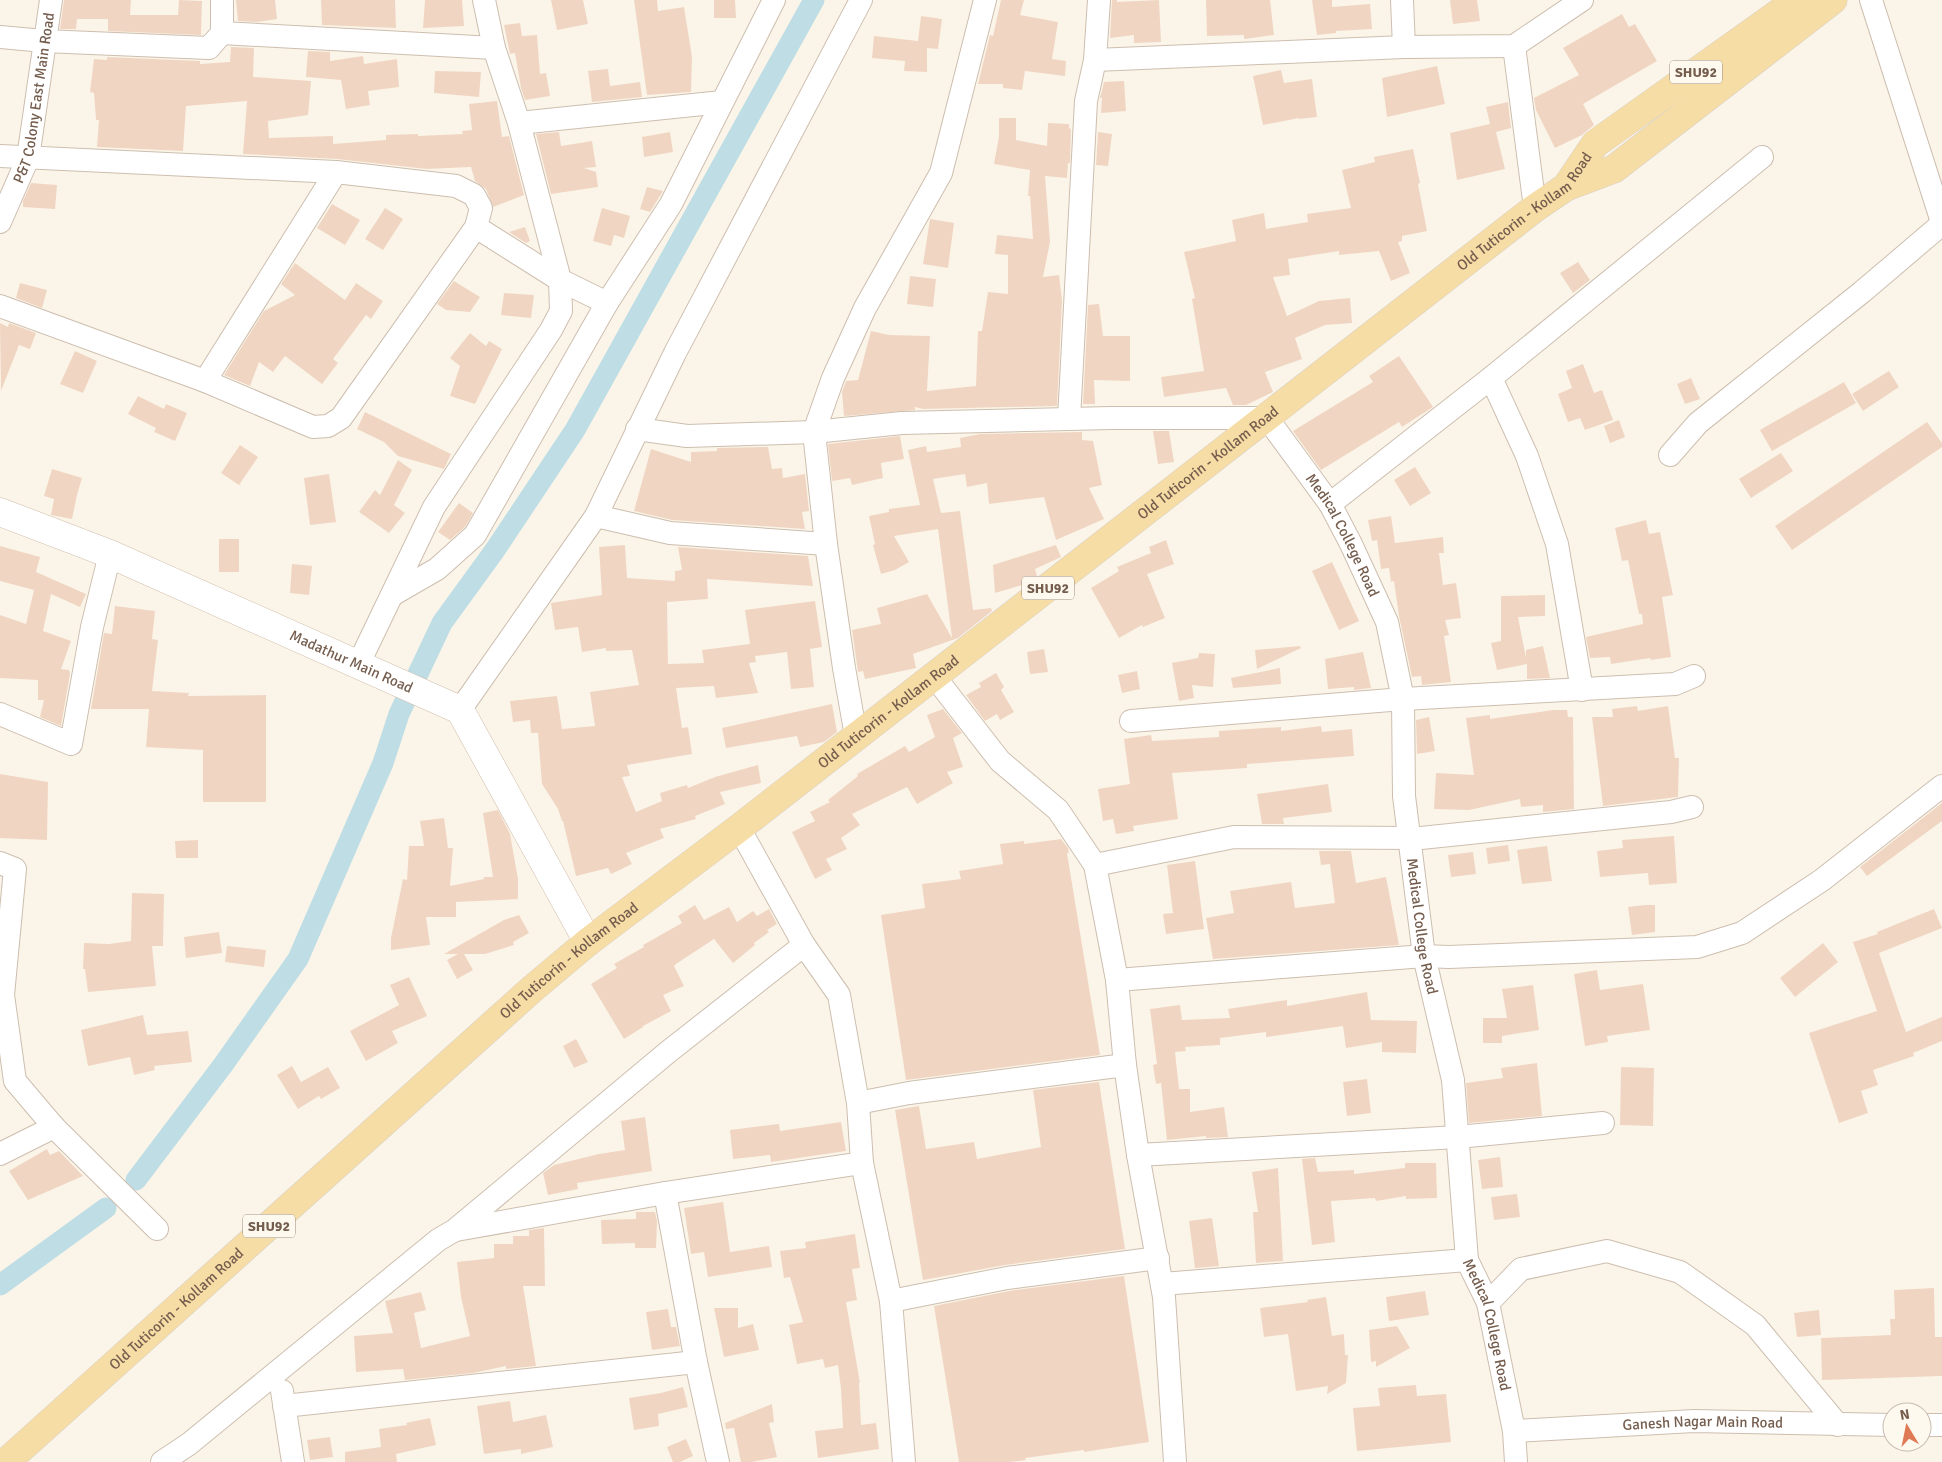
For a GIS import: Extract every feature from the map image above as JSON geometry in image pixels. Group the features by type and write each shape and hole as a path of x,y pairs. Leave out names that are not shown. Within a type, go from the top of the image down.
{"main road":[{"name":"Old Tuticorin - Kollam Road","path":"6,1462 531,990 588,942 739,828 1536,208 1566,187 1595,144 1797,0"},
{"path":"1566,187 1614,169 1834,0"}],"street":[{"name":"P&T Colony East Main Road","path":"0,222 28,158 51,0"},
{"path":"0,37 44,41 209,48 222,33 222,0"},
{"path":"363,667 392,595 434,507 551,330 561,311 560,280 518,123 494,48 484,0"},
{"path":"392,595 437,569 474,535 607,303 671,204 774,0"},
{"path":"588,942 449,705 596,516 636,429 861,0"},
{"path":"856,736 826,544 814,432 833,378 865,308 942,173 985,0"},
{"path":"1069,419 1086,101 1095,60 1099,0"},
{"path":"1402,0 1404,47"},
{"path":"1095,60 1404,47 1514,46 1582,0"},
{"path":"1670,455 1698,423 1862,292 1942,223 1871,0"},
{"path":"222,33 494,48"},
{"path":"1514,46 1536,208"},
{"path":"518,123 722,102"},
{"path":"0,156 336,172 456,186 474,195 481,208 476,227 341,418 328,426 313,427 205,381 0,306"},
{"path":"1330,504 1491,378 1762,157"},
{"path":"205,381 336,172"},
{"path":"476,227 560,280 607,303"},
{"path":"1491,378 1527,456 1557,544 1582,690"},
{"path":"636,429 687,436 814,432 902,424 1069,419 1267,418"},
{"name":"Medical College Road","path":"1267,418 1330,504 1352,544 1387,622 1403,699 1404,796 1424,956 1452,1080 1467,1260 1488,1303 1514,1431 1516,1462"},
{"name":"Madathur Main Road","path":"0,512 110,554 449,705"},
{"path":"596,516 670,533 826,544"},
{"path":"0,714 71,744 92,626 110,554"},
{"path":"934,676 1000,761 1058,810 1095,865 1117,980 1125,1065 1138,1155 1164,1297 1175,1462"},
{"path":"1131,721 1403,699 1675,684 1694,676"},
{"path":"1117,980 1424,956 1449,957 1697,947 1742,933 1822,880 1942,786"},
{"path":"1095,865 1234,836 1409,838 1671,812 1692,807"},
{"path":"739,828 804,945 839,995 858,1103 862,1163 891,1301 904,1462"},
{"path":"0,863 15,869 3,995 7,1083 157,1229"},
{"path":"162,1462 189,1444 438,1240 455,1230 668,1052 804,945"},
{"path":"858,1103 908,1093 1125,1065"},
{"path":"1138,1155 1458,1137 1603,1122"},
{"path":"0,1154 54,1127"},
{"path":"455,1230 665,1193 862,1163"},
{"path":"665,1193 696,1362 718,1462"},
{"path":"1488,1303 1521,1269 1607,1251 1680,1272 1755,1325 1838,1424"},
{"path":"891,1301 1007,1278 1158,1258"},
{"path":"1162,1284 1467,1260"},
{"path":"284,1406 696,1362"},
{"path":"278,1371 293,1462"},
{"name":"Ganesh Nagar Main Road","path":"1514,1431 1694,1421 1882,1425"}],"building":[{"path":"64,0 131,0 130,15 178,15 179,0 202,1 201,35 108,31 108,19 77,19 76,29 60,29"},
{"path":"236,0 275,0 277,19 257,22 238,21"},
{"path":"321,0 395,0 396,28 322,25"},
{"path":"425,0 462,0 464,26 423,28"},
{"path":"551,0 583,0 588,24 557,30"},
{"path":"634,0 657,0 658,11 684,7 692,57 691,92 647,95"},
{"path":"714,0 735,0 736,18 714,18"},
{"path":"1001,0 1024,0 1020,15 1058,22 1052,59 1066,61 1065,76 1025,71 1022,90 1003,88 1003,84 978,84 990,35 993,36"},
{"path":"1112,0 1117,0 1117,2 1159,0 1161,42 1134,43 1134,35 1110,38"},
{"path":"1206,0 1270,0 1274,35 1244,39 1244,35 1207,36"},
{"path":"1312,0 1332,0 1332,7 1370,4 1372,29 1336,31 1336,33 1317,35"},
{"path":"1450,0 1477,0 1480,21 1453,24"},
{"path":"1622,14 1629,27 1635,24 1657,61 1583,104 1594,125 1582,135 1555,148 1536,110 1534,98 1579,75 1563,48"},
{"path":"921,16 942,19 938,49 927,48 927,72 904,71 905,61 872,58 874,36 918,41"},
{"path":"520,23 522,36 537,35 540,74 546,73 550,96 525,100 515,53 510,54 504,25"},
{"path":"231,47 254,48 253,77 311,81 308,115 268,121 269,138 333,136 333,144 386,140 386,135 463,134 462,131 472,130 469,104 497,101 502,137 509,136 524,195 493,207 486,189 475,181 471,167 427,169 337,159 243,154 247,101 186,106 183,151 97,147 99,120 96,120 94,93 90,92 94,59 107,60 107,57 200,61 200,64 230,62"},
{"path":"308,51 330,52 330,61 363,56 364,64 397,59 399,87 368,91 370,105 346,109 341,80 306,77"},
{"path":"1437,66 1445,104 1387,117 1382,78"},
{"path":"608,69 610,86 640,82 642,97 592,102 588,71"},
{"path":"1281,70 1284,83 1312,79 1317,117 1299,118 1263,125 1253,76"},
{"path":"435,71 481,72 479,97 434,93"},
{"path":"1124,81 1126,111 1101,113 1102,98 1100,98 1104,82"},
{"path":"1508,102 1511,128 1496,132 1505,169 1457,180 1450,133 1490,124 1486,107"},
{"path":"999,118 1016,118 1016,140 1047,146 1048,123 1069,124 1071,129 1070,163 1068,163 1067,178 1045,176 1050,242 1043,277 1059,275 1062,301 1057,406 923,409 915,407 915,410 844,416 842,392 846,381 858,380 871,331 889,335 930,336 927,391 976,386 978,331 982,331 988,292 1008,294 1008,255 995,254 997,235 1033,239 1030,196 1028,196 1030,170 994,164 999,136"},
{"path":"559,132 561,146 592,141 596,167 584,168 596,172 598,187 551,194 536,134"},
{"path":"670,132 673,152 644,157 642,137"},
{"path":"1098,132 1112,134 1108,166 1096,165"},
{"path":"1413,149 1427,231 1402,236 1402,241 1398,242 1410,273 1391,281 1379,251 1339,255 1339,251 1288,259 1290,275 1273,277 1287,316 1319,301 1350,298 1352,323 1325,325 1295,338 1302,359 1265,372 1273,392 1246,405 1233,405 1226,388 1164,397 1161,377 1204,371 1192,299 1195,298 1184,252 1236,241 1232,220 1264,213 1266,229 1308,222 1307,214 1351,208 1342,170 1375,162 1374,157"},
{"path":"31,183 57,185 55,209 23,207 23,201"},
{"path":"647,187 663,191 650,212 640,209"},
{"path":"332,204 360,220 345,245 317,228"},
{"path":"385,208 403,219 383,250 365,239"},
{"path":"602,208 630,216 624,238 614,235 611,246 593,241"},
{"path":"930,219 954,223 948,268 923,264"},
{"path":"525,227 530,241 526,243 509,232"},
{"path":"1578,262 1590,280 1573,293 1560,273"},
{"path":"295,263 345,300 356,283 383,301 371,319 366,315 333,359 338,363 322,384 285,356 273,372 259,362 250,386 224,375 264,311 295,295 281,284"},
{"path":"910,276 936,279 933,307 907,304"},
{"path":"454,281 480,297 470,312 446,310 437,304"},
{"path":"20,283 47,290 42,308 16,298"},
{"path":"504,293 534,295 531,318 501,315"},
{"path":"1099,304 1103,336 1130,336 1130,381 1094,380 1095,404 1083,404 1088,305"},
{"path":"0,323 8,327 9,323 36,333 30,349 19,345 1,391"},
{"path":"470,333 486,346 489,341 502,349 475,404 450,396 460,366 450,358"},
{"path":"75,351 97,361 83,393 60,384"},
{"path":"1399,356 1433,407 1402,427 1399,422 1321,470 1293,431 1373,382 1369,376"},
{"path":"1583,364 1594,393 1602,390 1613,420 1585,430 1580,418 1568,422 1558,394 1572,388 1566,371"},
{"path":"1889,371 1899,387 1863,411 1852,394"},
{"path":"1691,378 1700,399 1685,404 1677,384"},
{"path":"1844,382 1856,403 1772,451 1760,430"},
{"path":"138,396 164,409 166,404 187,413 175,441 154,432 156,428 128,414"},
{"path":"365,412 451,454 444,469 398,456 384,442 357,429"},
{"path":"1619,420 1625,437 1610,443 1604,426"},
{"path":"1927,422 1942,443 1942,447 1792,550 1775,526"},
{"path":"1153,431 1169,431 1174,462 1158,464"},
{"path":"1082,432 1082,440 1093,441 1102,485 1089,488 1104,519 1056,540 1044,497 989,504 987,483 967,487 965,474 933,479 941,513 960,511 973,610 991,608 992,611 958,638 913,654 916,668 865,679 863,671 858,672 852,630 881,624 877,608 927,594 952,638 938,529 894,536 909,562 895,570 881,574 873,545 875,544 869,516 889,512 889,509 920,505 908,450 926,446 927,452 961,447 960,438 980,434"},
{"path":"900,436 904,459 881,463 883,478 852,485 850,478 832,481 828,444"},
{"path":"240,445 258,457 239,485 221,473"},
{"path":"768,447 772,469 782,468 783,478 805,474 809,511 802,512 805,529 672,520 634,511 651,449 691,462 691,452 717,451 717,448"},
{"path":"1781,453 1793,471 1751,498 1739,479"},
{"path":"398,460 412,470 394,505 405,513 389,533 359,512 375,490 380,495"},
{"path":"1415,467 1431,493 1410,506 1394,480"},
{"path":"52,469 82,478 72,519 51,515 54,499 44,496"},
{"path":"329,474 336,522 310,525 304,478"},
{"path":"459,503 473,513 465,527 450,540 438,532"},
{"path":"1391,516 1395,543 1443,537 1444,553 1439,553 1443,585 1456,583 1461,618 1445,620 1449,635 1444,636 1451,682 1422,685 1421,676 1412,677 1399,616 1394,581 1391,582 1389,568 1381,569 1377,540 1372,541 1368,520"},
{"path":"1646,520 1649,534 1660,532 1673,595 1662,597 1671,657 1611,664 1610,657 1590,658 1586,637 1643,624 1642,614 1639,614 1628,560 1622,561 1615,528"},
{"path":"219,539 239,539 239,572 219,572"},
{"path":"1166,540 1174,564 1147,574 1165,618 1143,627 1142,625 1119,638 1091,588 1119,571 1117,567 1151,553 1149,547"},
{"path":"625,545 627,578 675,581 675,571 682,570 678,547 808,556 813,586 707,579 708,599 667,602 668,664 704,663 702,650 750,644 745,610 815,601 822,647 810,649 814,687 791,689 787,652 755,656 756,662 749,663 758,693 716,698 714,686 676,688 682,728 688,727 692,754 627,765 630,776 622,777 636,812 662,801 660,793 687,785 688,788 715,777 758,765 761,783 720,792 725,804 695,816 696,819 660,829 664,838 626,853 632,864 611,874 608,868 576,876 563,821 558,809 542,784 538,733 531,733 530,720 513,722 510,701 557,696 562,729 595,726 590,692 639,685 632,650 606,651 606,648 582,652 578,627 555,630 551,603 602,595 599,547"},
{"path":"1056,545 1061,557 1035,569 1037,576 1029,583 995,593 993,565"},
{"path":"0,546 40,557 36,572 86,594 80,607 51,594 43,631 71,641 61,669 69,670 70,674 61,726 40,717 44,700 38,700 38,680 0,678 0,615 26,624 34,590 0,581"},
{"path":"1332,562 1359,621 1339,630 1312,571"},
{"path":"292,564 312,566 309,595 290,593"},
{"path":"1545,595 1545,616 1518,617 1526,658 1526,650 1543,646 1550,678 1527,679 1527,664 1497,670 1491,643 1501,641 1501,596"},
{"path":"115,606 155,611 152,639 158,640 152,691 189,693 188,696 266,695 266,802 203,802 203,750 146,747 149,709 91,709 104,633 112,634"},
{"path":"1300,646 1301,648 1257,669 1255,650"},
{"path":"1044,649 1048,672 1030,674 1027,652"},
{"path":"1363,652 1371,688 1354,690 1354,687 1328,689 1325,659"},
{"path":"1199,653 1215,654 1213,687 1192,685 1194,698 1179,701 1172,663 1198,658"},
{"path":"1280,668 1281,684 1233,688 1231,678"},
{"path":"1137,671 1140,689 1122,693 1118,675"},
{"path":"996,673 1004,687 1001,690 1014,712 1000,720 997,714 985,721 966,695 981,687 979,683"},
{"path":"832,704 837,732 824,742 800,747 797,736 726,748 722,728"},
{"path":"1637,706 1638,711 1668,706 1675,758 1679,758 1678,797 1603,806 1592,717 1613,717 1612,709"},
{"path":"943,709 962,733 953,738 963,767 947,772 953,783 917,804 907,787 852,814 860,825 841,838 847,849 826,859 832,870 815,879 792,832 815,821 810,812 830,802 828,800 858,776 857,774 905,746 909,752 935,737 927,715"},
{"path":"1553,710 1567,710 1568,717 1573,717 1574,809 1543,812 1543,805 1521,807 1520,799 1469,810 1434,809 1436,773 1474,775 1466,718 1490,715 1490,719"},
{"path":"1429,717 1435,751 1417,754 1416,720"},
{"path":"1321,726 1322,732 1352,729 1354,756 1247,764 1247,768 1172,773 1178,819 1133,826 1134,831 1116,834 1113,819 1103,821 1098,789 1130,784 1124,739 1151,735 1152,741 1219,737 1219,731 1281,727 1281,731"},
{"path":"0,774 48,782 47,840 0,838"},
{"path":"1328,784 1332,812 1283,818 1284,824 1262,824 1257,794"},
{"path":"1942,803 1942,821 1867,876 1860,867"},
{"path":"498,810 510,834 518,879 518,899 456,902 456,917 426,917 430,945 391,950 391,938 403,879 407,880 409,846 424,846 420,821 444,818 448,848 453,848 450,886 484,879 484,877 493,877 483,813"},
{"path":"1674,836 1677,883 1649,885 1648,873 1600,877 1597,851 1623,848 1622,840"},
{"path":"1061,839 1068,848 1069,853 1067,853 1100,1055 906,1080 881,915 925,908 922,884 961,879 959,871 1003,864 1000,844 1024,841 1024,844"},
{"path":"198,840 198,858 176,858 175,841"},
{"path":"1508,845 1510,861 1488,864 1486,848"},
{"path":"1547,846 1552,881 1522,884 1517,850"},
{"path":"1319,851 1351,851 1356,883 1386,877 1399,945 1213,959 1206,918 1234,913 1230,891 1291,882 1295,908 1335,903 1330,864 1321,865"},
{"path":"1473,852 1476,874 1451,877 1448,855"},
{"path":"1195,861 1204,929 1166,934 1163,914 1173,913 1167,865"},
{"path":"132,893 164,894 163,946 152,946 156,986 88,992 85,969 83,969 84,943 109,944 131,941"},
{"path":"695,905 704,920 729,907 737,922 753,911 757,916 769,909 777,924 767,930 769,932 733,963 714,939 676,964 674,966 684,986 663,995 671,1011 624,1039 591,984 617,968 614,964 682,923 678,916"},
{"path":"1655,905 1655,932 1632,935 1628,907"},
{"path":"1934,909 1942,928 1879,953 1906,1032 1942,1017 1942,1041 1913,1053 1914,1056 1873,1070 1878,1085 1861,1091 1868,1113 1839,1123 1809,1033 1877,1011 1853,942 1878,934 1877,932"},
{"path":"519,915 529,933 513,942 514,945 485,954 464,954 473,970 457,979 447,960 458,954 444,954 504,920"},
{"path":"219,932 222,953 186,958 184,937"},
{"path":"1823,943 1838,962 1795,997 1780,978"},
{"path":"227,946 266,950 264,967 225,962"},
{"path":"1597,970 1600,990 1643,984 1650,1030 1607,1036 1608,1042 1585,1046 1574,974"},
{"path":"409,977 427,1016 392,1031 398,1043 366,1061 350,1031 399,1005 390,985"},
{"path":"1533,985 1539,1030 1502,1036 1502,1043 1483,1043 1483,1018 1507,1018 1502,989"},
{"path":"1367,992 1371,1020 1417,1021 1416,1053 1382,1052 1382,1042 1346,1048 1343,1026 1266,1037 1266,1032 1220,1038 1220,1045 1185,1047 1186,1051 1175,1052 1179,1089 1190,1089 1190,1112 1224,1107 1228,1137 1206,1138 1206,1136 1167,1140 1161,1083 1156,1084 1153,1065 1157,1064 1150,1009 1180,1005 1182,1020 1230,1018 1228,1009 1287,1000 1287,1006"},
{"path":"143,1015 147,1035 188,1031 192,1062 154,1066 155,1070 134,1075 130,1057 88,1066 81,1030"},
{"path":"576,1039 588,1062 574,1068 563,1046"},
{"path":"1537,1063 1542,1116 1469,1123 1466,1083 1503,1078 1501,1068"},
{"path":"292,1066 301,1082 328,1067 340,1088 321,1099 319,1096 298,1109 277,1075"},
{"path":"1621,1067 1654,1068 1653,1126 1620,1125"},
{"path":"1367,1079 1371,1113 1347,1116 1343,1082"},
{"path":"1099,1082 1125,1249 1005,1265 923,1280 895,1110 919,1106 926,1149 974,1142 977,1159 1041,1147 1033,1090"},
{"path":"645,1117 652,1171 577,1183 578,1189 548,1195 543,1173 554,1165 625,1150 621,1121"},
{"path":"841,1122 846,1151 771,1162 770,1155 733,1159 730,1130 779,1124 780,1131"},
{"path":"47,1149 50,1155 59,1151 83,1176 28,1200 9,1171"},
{"path":"1500,1157 1503,1187 1482,1189 1478,1160"},
{"path":"1315,1158 1318,1172 1354,1170 1354,1174 1405,1168 1405,1163 1436,1163 1437,1198 1406,1199 1406,1196 1376,1201 1375,1198 1331,1201 1335,1242 1312,1245 1302,1159"},
{"path":"1278,1168 1283,1261 1256,1263 1253,1212 1258,1212 1252,1172"},
{"path":"1517,1194 1520,1217 1494,1220 1491,1197"},
{"path":"723,1202 730,1252 769,1246 772,1267 708,1277 704,1252 691,1254 684,1208"},
{"path":"636,1212 655,1212 657,1221 656,1248 635,1248 635,1243 602,1244 601,1220 636,1219"},
{"path":"1212,1218 1219,1266 1195,1268 1189,1221"},
{"path":"544,1228 545,1286 523,1286 536,1366 506,1369 506,1366 473,1373 405,1380 403,1369 356,1372 354,1336 393,1333 385,1301 421,1292 426,1310 414,1313 421,1348 470,1336 461,1297 457,1262 494,1258 494,1244 513,1244 513,1236 529,1236 529,1230"},
{"path":"855,1234 860,1268 852,1269 857,1300 846,1302 860,1383 861,1425 876,1423 879,1449 818,1458 815,1431 843,1428 838,1365 825,1368 823,1359 797,1364 789,1325 803,1322 790,1277 784,1278 780,1251 806,1248 805,1242"},
{"path":"1124,1276 1149,1442 1084,1452 1084,1450 1025,1458 1026,1460 1009,1462 959,1462 934,1306 1009,1291"},
{"path":"1934,1288 1935,1337 1942,1337 1942,1376 1822,1380 1821,1338 1891,1335 1890,1319 1895,1319 1894,1290"},
{"path":"1425,1291 1429,1315 1389,1321 1386,1297"},
{"path":"1326,1297 1332,1336 1344,1334 1345,1355 1348,1355 1346,1383 1327,1394 1328,1386 1296,1391 1288,1334 1264,1337 1260,1308 1308,1302 1307,1300"},
{"path":"714,1308 738,1308 738,1328 753,1324 759,1350 724,1357"},
{"path":"668,1309 671,1327 676,1327 680,1346 652,1350 646,1312"},
{"path":"1819,1310 1821,1335 1797,1337 1794,1313"},
{"path":"1397,1326 1410,1348 1376,1367 1376,1361 1371,1362 1369,1330"},
{"path":"1416,1385 1417,1396 1446,1394 1451,1442 1357,1451 1353,1408 1380,1406 1378,1388"},
{"path":"683,1387 688,1407 658,1414 659,1426 634,1430 629,1398"},
{"path":"510,1401 513,1422 546,1415 553,1447 521,1454 521,1449 484,1454 477,1406"},
{"path":"772,1404 774,1422 769,1423 777,1457 752,1462 741,1462 734,1428 726,1429 725,1423"},
{"path":"430,1418 436,1445 396,1454 397,1462 345,1462 345,1452 381,1447 379,1429 407,1425 406,1423"},
{"path":"330,1437 333,1457 310,1460 307,1440"},
{"path":"686,1439 693,1456 680,1462 673,1462 667,1447"}],"waterway":[{"path":"136,1180 223,1065 298,959 383,763 399,714 442,623 495,550 575,430 814,0"},
{"path":"0,1285 106,1208"}]}
